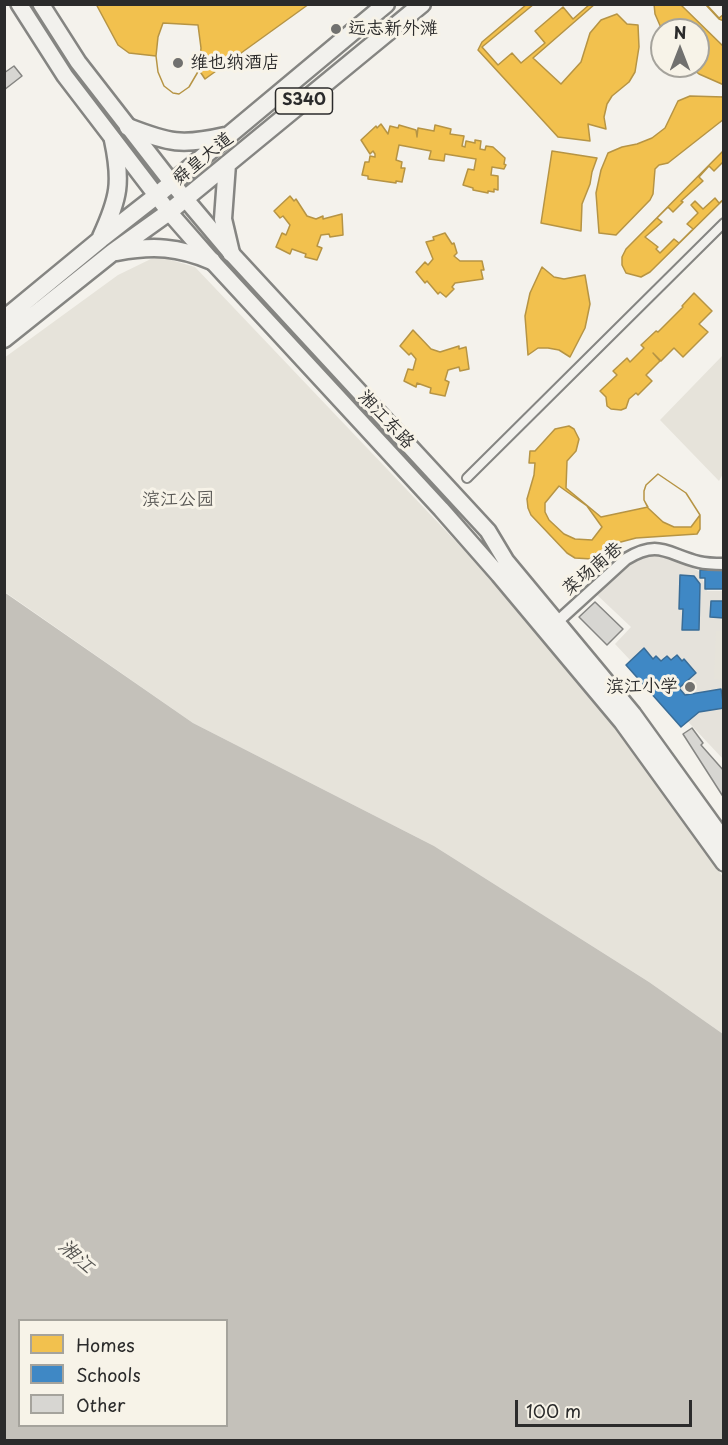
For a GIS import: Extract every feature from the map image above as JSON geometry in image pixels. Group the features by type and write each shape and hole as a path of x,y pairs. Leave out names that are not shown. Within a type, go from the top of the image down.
{"main road":[{"name":"湘江东路","path":"19,4 65,76 169,212 499,575 622,722 723,863"},
{"name":"湘江东路","path":"41,4 78,62 172,183 231,253 488,531 506,561 633,714 723,840"},
{"name":"舜皇大道","path":"4,319 172,183 386,4"},
{"name":"舜皇大道","path":"4,339 113,252 169,212 422,4"},
{"path":"128,127 157,138 178,142 196,142 229,135"},
{"path":"101,239 114,210 119,189 114,140"},
{"path":"227,164 223,219 231,253"},
{"path":"113,252 141,247 164,248 187,251 212,261"},
{"path":"242,294 256,279"}],"street":[{"path":"467,478 723,223"},
{"name":"菜场南巷","path":"557,622 636,553 649,549 662,549 702,563 723,564"}],"shaded area":[{"name":"滨江小学","path":"653,553 671,556 700,572 707,591 723,591 723,759 615,644 631,627 595,593 636,558"}],"green space":[{"name":"滨江公园","path":"157,256 195,267 485,572 575,676 633,751 723,877 723,1034 649,982 434,846 193,723 5,592 4,358 118,275"},
{"path":"723,355 724,472 719,481 660,420"},
{"path":"716,631 723,631 723,680 714,679"}],"water":[{"name":"湘江","path":"4,592 193,723 434,846 649,982 723,1034 723,1440 5,1440"}],"building: Homes":[{"path":"96,4 309,4 205,79 199,70 189,87 179,94 173,93 164,86 158,72 156,56 129,53 118,45"},
{"path":"527,4 595,4 533,58 561,84 581,62 590,33 601,20 617,14 627,24 638,25 639,47 635,72 629,82 612,96 607,104 604,117 606,129 588,124 590,141 558,137 478,50 482,42"},
{"path":"534,4 590,4 573,19 563,7 535,31 545,43 521,63 512,53 498,65 482,47"},
{"path":"654,4 680,4 694,18 657,18"},
{"path":"705,4 724,4 724,21 719,19"},
{"path":"706,4 724,4 724,14 719,18"},
{"name":"维也纳酒店","path":"163,23 198,25 201,48 199,70 189,87 179,94 173,93 164,86 158,72 156,56 158,37"},
{"path":"710,33 724,47 724,85 708,78 710,78"},
{"path":"690,96 724,97 724,119 668,163 659,165 655,169 653,194 650,200 616,235 599,233 596,193 601,170 608,153 652,138 665,128 678,101"},
{"path":"381,124 388,134 390,126 398,128 399,125 416,130 417,137 418,128 434,131 435,125 451,129 450,134 464,136 462,146 465,147 466,141 475,143 475,140 481,141 480,149 485,150 486,146 493,147 505,158 504,164 506,165 504,169 492,167 491,175 498,176 498,190 494,189 494,192 488,191 488,193 463,185 468,169 474,170 476,159 445,154 444,161 429,159 431,151 399,145 396,160 402,162 401,168 405,168 402,182 368,179 368,176 362,175 365,162 369,162 370,156 375,157 375,154 373,151 370,154 361,140"},
{"path":"724,150 724,199 650,272 641,277 626,273 622,265 622,257 626,249"},
{"path":"552,151 597,158 582,204 581,231 541,223"},
{"path":"724,161 724,199 719,203 715,198 703,209 695,201 691,205 698,213 687,224 693,229 679,243 674,239 660,253 656,249 658,247 645,237 662,222 657,218 668,207 673,212 683,202 681,201 703,181 699,177 709,166 714,171"},
{"path":"290,196 294,201 296,199 307,216 316,219 323,216 323,219 342,214 343,235 330,237 329,234 321,235 317,246 322,248 317,260 305,257 306,254 292,249 290,254 276,247 282,233 286,235 290,225 283,216 280,218 274,211"},
{"path":"445,233 452,244 454,243 457,253 454,256 460,261 482,261 484,270 481,270 483,279 455,283 452,287 454,289 446,297 440,292 438,294 416,272 425,262 428,265 433,259 426,242"},
{"path":"542,267 554,277 564,279 585,275 590,304 585,328 570,357 559,350 548,348 538,348 528,355 525,316 530,293"},
{"path":"694,293 712,311 699,324 708,332 683,357 674,348 661,361 653,353 660,361 646,375 652,381 638,395 636,393 629,399 626,408 611,409 607,406 606,397 600,391 617,375 613,371 627,358 630,362 644,348 641,345 656,331 658,332"},
{"path":"413,330 431,349 440,352 459,346 459,349 466,347 469,369 460,371 459,367 448,370 445,380 449,382 445,396 430,393 431,388 417,383 416,387 404,381 408,369 413,370 416,359 400,346"},
{"path":"569,426 574,429 579,439 576,451 567,461 566,488 601,517 648,507 644,500 644,491 646,485 658,474 686,493 700,515 700,529 697,534 636,538 617,543 592,559 575,558 567,553 531,515 527,499 535,463 529,463 530,451 535,451 555,429"},
{"path":"658,474 686,493 700,515 691,527 674,527 663,522 648,508 644,500 644,491 646,485"},
{"path":"559,486 587,506 602,527 592,540 575,539 564,534 549,520 545,512 545,503"}],"building: Schools":[{"path":"700,570 724,570 724,589 705,589 705,578 700,578"},
{"path":"680,575 694,576 700,584 699,630 682,630 683,609 679,609"},
{"path":"711,601 724,601 724,618 710,617"},
{"path":"644,648 653,659 656,656 661,661 667,656 671,660 677,655 682,661 684,659 696,673 679,688 685,695 721,689 724,708 699,712 681,727 626,665"}],"building: Other":[{"path":"14,66 22,76 4,90 4,73"},
{"path":"595,602 623,629 607,645 579,617"},
{"path":"692,728 703,743 701,745 724,771 724,798 683,734"}],"place":[{"name":"远志新外滩","path":"336,29"},
{"name":"维也纳酒店","path":"178,63"},
{"name":"滨江小学","path":"690,687"}]}
